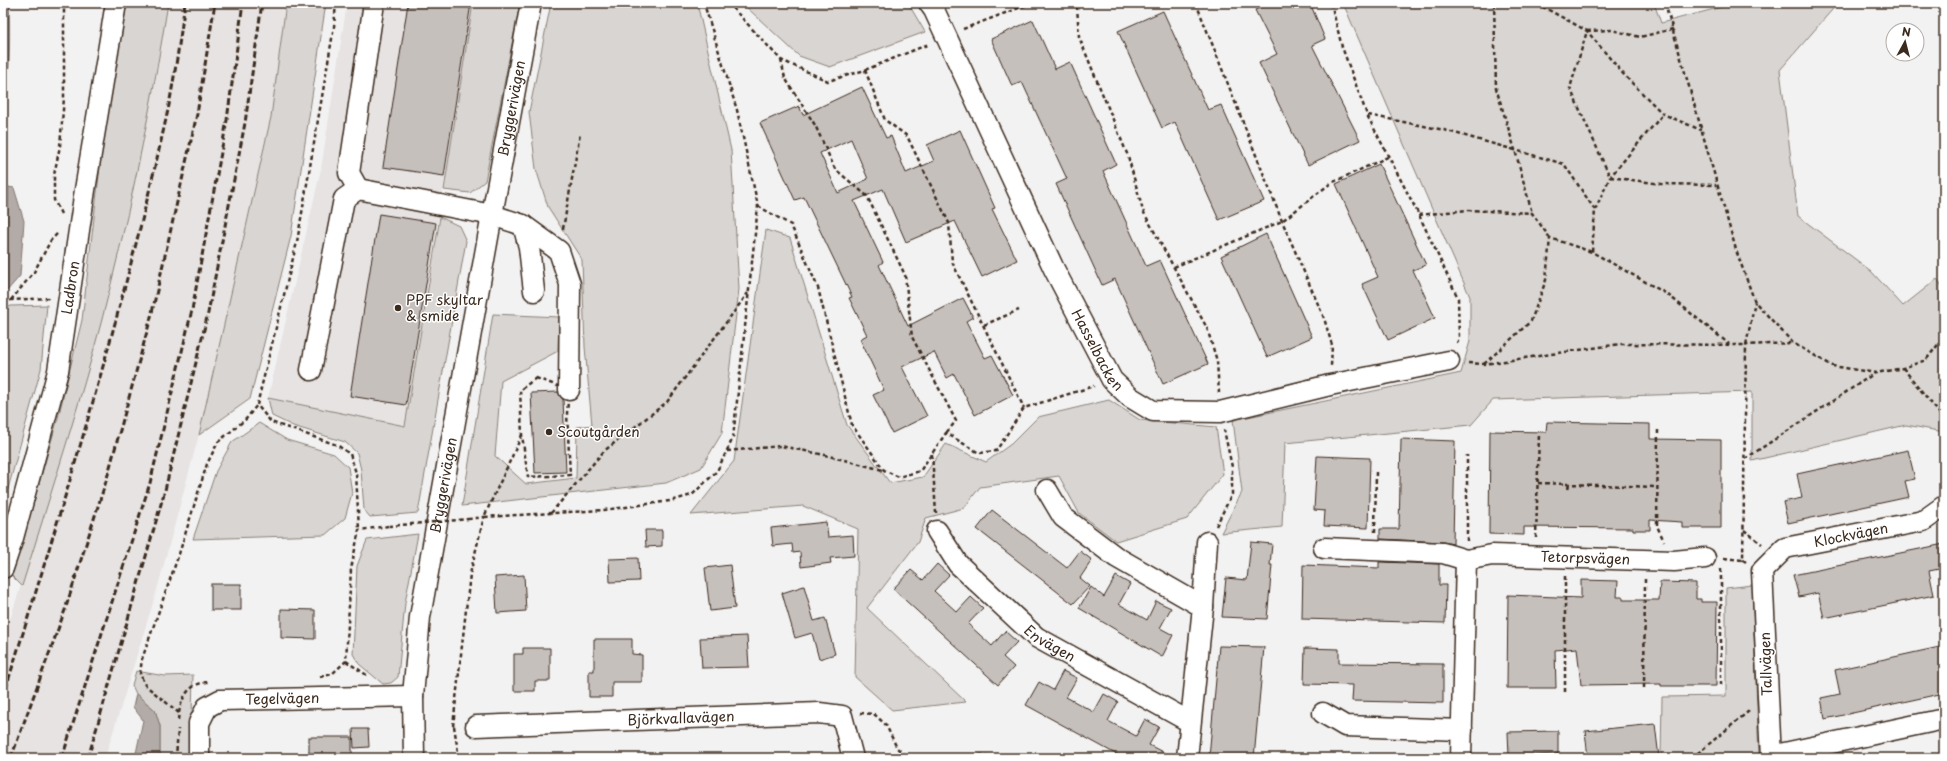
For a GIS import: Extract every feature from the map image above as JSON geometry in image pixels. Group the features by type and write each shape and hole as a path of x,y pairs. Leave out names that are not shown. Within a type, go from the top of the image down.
{"street":[{"name":"Ladbron","path":"3,568 13,538 58,371 85,190 116,3"},
{"path":"358,189 349,173 374,3"},
{"name":"Bryggerivägen","path":"414,758 413,696 420,617 492,215 532,3"},
{"name":"Hasselbacken","path":"929,3 1054,269 1112,380 1130,397 1153,411 1220,412 1330,385 1449,361"},
{"path":"311,370 344,199 358,189 492,215 523,225 559,251 570,284 569,390"},
{"path":"523,225 529,247 534,291"},
{"path":"1047,490 1063,517 1116,558 1203,607"},
{"name":"Klockvägen","path":"1762,571 1785,548 1922,521 1944,506"},
{"name":"Envägen","path":"937,531 958,564 1036,637 1190,722"},
{"path":"1187,758 1203,607 1207,542"},
{"name":"Tetorpsvägen","path":"1324,548 1443,553 1466,560 1492,555 1674,562 1713,562"},
{"path":"1461,758 1466,560"},
{"name":"Tallvägen","path":"1762,571 1771,757"},
{"name":"Tegelvägen","path":"199,758 199,723 207,707 220,700 413,696"},
{"name":"Björkvallavägen","path":"476,726 811,713 842,716"},
{"path":"1323,713 1345,726 1462,730"},
{"path":"842,716 853,758"},
{"path":"1771,757 1944,719"}],"path":[{"path":"64,3 64,98 60,146 54,175 54,200 64,218"},
{"path":"314,678 332,674 346,661 351,570 359,530 469,519 604,510 670,501 692,495 717,471 733,438 758,206 737,110 705,7 710,3"},
{"path":"728,3 781,60 828,81 864,70 929,44"},
{"path":"963,30 1032,3"},
{"path":"1038,3 1077,6 1092,3"},
{"path":"1196,3 1282,221 1324,318 1332,345 1330,385"},
{"path":"1331,3 1342,47 1367,115 1390,156 1458,298 1458,339 1449,361 1484,364 1620,344 1729,345 1793,343"},
{"path":"1494,3 1496,88 1532,213 1550,238 1592,252 1667,294 1729,345"},
{"path":"1536,3 1587,31 1625,76 1663,114 1701,130"},
{"path":"1665,3 1716,184 1737,252 1755,302 1793,343 1833,366 1876,373 1903,368 1926,360 1944,338"},
{"path":"1077,6 1079,37 1128,156 1143,211 1207,328 1217,361 1220,412 1232,467 1232,494 1207,542"},
{"path":"1587,31 1612,30 1640,37 1673,29"},
{"path":"1587,31 1570,88 1610,177"},
{"path":"726,451 781,446 825,455 884,470 899,477 920,471 956,421 912,337 905,275 867,196 835,169 815,125 785,78 781,60"},
{"path":"864,70 885,120 907,136 949,223 952,262 1024,408"},
{"path":"1592,252 1595,210 1610,177 1663,114"},
{"path":"1367,115 1444,130 1564,164 1595,210"},
{"path":"559,251 580,134"},
{"path":"1174,267 1282,221 1331,183 1390,156"},
{"path":"1610,177 1661,184 1716,184"},
{"path":"758,206 791,225 818,288 852,425 884,470"},
{"path":"1419,215 1467,210 1532,213"},
{"path":"11,300 34,272 51,240 62,229"},
{"path":"1484,364 1530,321 1546,280 1550,238"},
{"path":"551,513 604,451 667,402 749,292"},
{"path":"3,302 11,300 56,298"},
{"path":"1755,302 1746,344 1743,560 1762,571"},
{"path":"984,325 1019,310"},
{"path":"1903,368 1944,419"},
{"path":"1744,459 1876,373"},
{"path":"536,378 569,390 567,413 570,475 528,477 522,435 520,390 536,378"},
{"path":"946,433 979,453 996,451 1024,408 1112,380"},
{"path":"179,713 145,684 140,674 142,660 179,554 207,464 218,442 246,419 257,405"},
{"path":"1658,430 1657,526 1674,562"},
{"path":"1536,557 1539,433"},
{"path":"453,726 470,574 484,518 522,435"},
{"path":"932,454 937,531"},
{"path":"1466,560 1467,455"},
{"path":"1374,550 1376,472"},
{"path":"1538,483 1657,487"},
{"path":"1568,489 1569,484"},
{"path":"1565,558 1565,694"},
{"path":"1644,688 1646,560"},
{"path":"1713,562 1722,685"},
{"path":"346,661 374,680"},
{"path":"176,758 179,713 184,694 199,683 214,682"},
{"path":"1692,758 1768,696"},
{"path":"842,716 860,713 874,714 886,726 897,748 907,757 918,758"},
{"path":"930,758 982,755 994,758"}],"shaded area":[{"path":"3,3 9,3 10,37 8,87 3,138"},
{"path":"127,3 168,3 156,74 128,214 111,284 69,436 22,586 12,576 58,418 82,320 104,133"},
{"path":"168,3 286,3 271,117 199,435 157,590 105,758 3,758 3,642 69,432 111,285 156,77"},
{"path":"286,3 326,3 291,236 250,399 199,435 271,117"},
{"path":"347,3 473,3 405,427 268,398 321,169"},
{"path":"473,3 520,3 485,181 470,193 444,190"},
{"path":"551,3 697,3 731,150 739,289 722,433 701,468 666,483 462,506 493,314 559,317 558,351 501,381 495,456 526,484 576,478 577,427 592,425 585,347 582,260 548,207 536,169 529,112"},
{"path":"742,3 908,3 925,32 830,67 799,56"},
{"path":"1343,3 1654,3 1661,23 1737,3 1838,3 1780,70 1798,216 1871,271 1903,306 1937,279 1944,289 1944,362 1940,369 1944,372 1944,432 1906,425 1752,461 1752,392 1493,400 1471,425 1285,443 1282,527 1221,533 1242,492 1233,420 1461,373 1470,341 1470,297"},
{"path":"3,186 14,188 24,221 20,276 6,292 3,292"},
{"path":"440,217 459,226 466,241 418,513 370,517 364,510 361,470 357,453 345,442 293,426 272,416 268,398 405,426"},
{"path":"766,230 790,238 847,425 890,483 923,477 946,444 986,462 1011,444 1038,417 1109,400 1140,420 1216,427 1223,474 1187,519 1116,541 1079,513 1059,476 980,487 964,508 926,518 918,542 867,608 966,702 892,710 855,677 858,529 803,506 691,515 734,461"},
{"path":"47,305 41,369 3,507 3,309 11,306"},
{"path":"259,423 287,440 334,454 348,467 352,493 345,518 325,535 193,539 216,471 232,442"},
{"path":"418,534 405,603 398,677 391,683 383,684 359,664 353,654 357,566 367,540"},
{"path":"1752,585 1759,758 1661,758 1662,697 1726,696 1726,588"},
{"path":"136,671 165,676 193,675 191,758 160,758 160,726 155,710 136,694 132,685"},
{"path":"136,694 155,710 160,726 160,758 135,758 143,720 133,707"}],"building":[{"path":"408,3 471,3 444,176 383,167"},
{"path":"1270,3 1310,3 1325,39 1312,45 1360,140 1308,165 1259,63 1277,54 1255,10"},
{"path":"1163,11 1208,110 1221,105 1264,201 1219,220 1175,122 1162,128 1118,31"},
{"path":"1033,20 1055,69 1070,62 1116,164 1103,171 1146,266 1160,260 1208,364 1163,384 1115,279 1102,285 1056,184 1067,179 1022,82 1012,86 991,39"},
{"path":"862,87 886,138 891,136 906,173 934,161 927,145 960,130 995,208 992,209 1017,260 982,277 955,221 906,242 883,189 854,201 883,262 879,265 908,326 963,298 973,317 966,321 985,358 992,355 1013,395 975,415 954,374 947,378 934,352 902,367 927,416 892,433 873,395 884,390 860,339 867,335 849,298 852,297 804,197 795,200 760,123 799,106 803,115","holes":["851,139 868,179 838,193 820,153"]},
{"path":"1379,164 1426,265 1413,270 1435,318 1388,340 1362,284 1378,277 1336,184"},
{"path":"379,214 436,223 406,405 350,396"},
{"path":"1266,234 1312,337 1267,357 1221,256"},
{"name":"Scoutgården","path":"558,392 563,399 566,472 535,473 531,393"},
{"path":"1547,422 1650,424 1650,439 1721,440 1721,528 1682,528 1682,522 1650,520 1650,530 1633,530 1633,528 1524,527 1524,535 1489,534 1490,431 1546,432"},
{"path":"1401,439 1455,441 1453,544 1443,542 1380,539 1380,529 1399,529"},
{"path":"1908,450 1915,479 1905,481 1909,497 1788,523 1783,502 1802,498 1797,474"},
{"path":"1317,456 1370,458 1368,528 1324,526 1325,511 1314,510"},
{"path":"992,510 1067,568 1080,551 1092,560 1080,578 1090,586 1073,604 977,529"},
{"path":"826,522 828,537 853,535 854,556 830,558 831,563 801,567 800,552 793,553 792,544 773,546 771,528"},
{"path":"645,530 662,530 662,546 646,547"},
{"path":"1251,542 1272,544 1270,565 1272,565 1267,619 1222,617 1226,578 1247,580"},
{"path":"1944,544 1944,568 1929,571 1934,595 1824,618 1818,593 1799,597 1793,575"},
{"path":"638,558 639,581 610,582 609,559"},
{"path":"1379,562 1439,564 1439,585 1446,585 1445,623 1302,619 1303,565 1379,568"},
{"path":"937,564 949,575 934,591 957,612 971,597 983,608 968,624 992,646 1005,631 1017,642 1003,657 1014,667 998,685 893,589 911,570 923,580"},
{"path":"730,565 735,608 710,611 705,568"},
{"path":"524,575 526,611 497,613 495,577"},
{"path":"1116,576 1130,584 1119,604 1147,620 1156,601 1171,608 1160,628 1173,635 1162,657 1079,608 1091,587 1104,597"},
{"path":"1581,580 1618,581 1617,597 1623,597 1623,600 1659,600 1660,582 1696,583 1696,599 1701,599 1701,602 1717,602 1716,686 1661,686 1661,684 1581,685 1577,648 1555,650 1556,688 1507,688 1508,595 1581,598"},
{"path":"211,584 241,584 241,610 211,610"},
{"path":"804,586 814,621 825,618 835,654 819,659 812,633 795,638 782,593"},
{"path":"281,609 315,610 315,639 281,638"},
{"path":"747,636 749,667 702,668 700,638"},
{"path":"594,639 632,639 632,654 642,655 642,682 612,682 612,697 589,697 589,671 594,671"},
{"path":"1219,646 1264,647 1254,758 1209,757"},
{"path":"1944,646 1944,693 1825,719 1821,698 1840,694 1835,670"},
{"path":"523,648 550,648 550,681 535,681 535,691 514,691 514,654 523,654"},
{"path":"1305,648 1339,649 1339,663 1443,664 1443,703 1352,701 1353,685 1304,684"},
{"path":"1063,671 1077,678 1066,697 1094,712 1104,694 1118,702 1108,721 1136,736 1145,719 1159,727 1149,745 1174,758 1123,758 1026,705 1039,682 1053,690"},
{"path":"1655,724 1659,758 1588,758 1585,731"},
{"path":"353,729 368,729 369,747 354,748"},
{"path":"1558,731 1558,754 1509,756 1508,732"},
{"path":"309,737 352,737 352,758 309,758"}],"railway":[{"path":"3,697 113,332 151,184 168,110 185,3"},
{"path":"11,758 65,610 107,478 151,317 197,114 215,3"},
{"path":"62,758 150,483 192,310 227,120 243,3"},
{"path":"88,758 165,490 208,313 245,123 262,3"}],"place":[{"name":"PPF skyltar & smide","path":"398,308"},
{"name":"Scoutgården","path":"549,432"}]}
